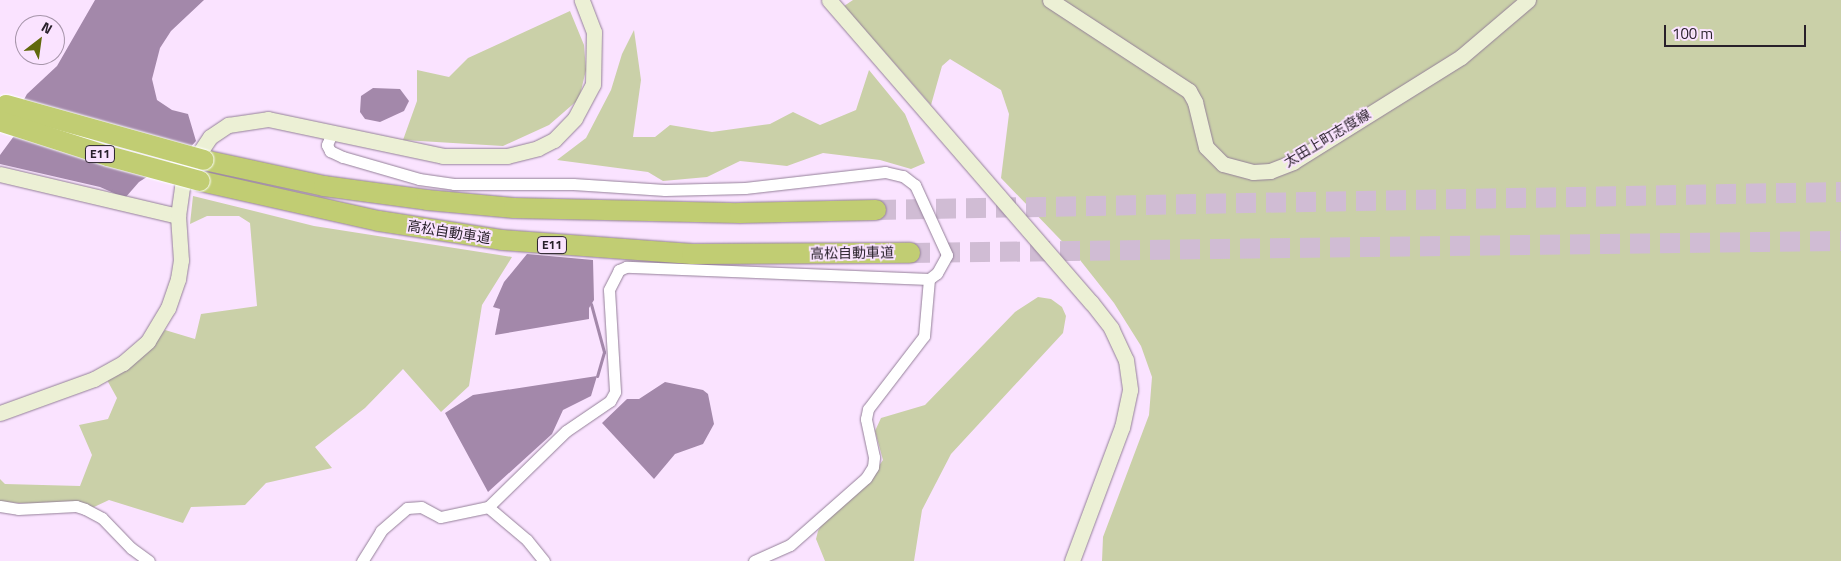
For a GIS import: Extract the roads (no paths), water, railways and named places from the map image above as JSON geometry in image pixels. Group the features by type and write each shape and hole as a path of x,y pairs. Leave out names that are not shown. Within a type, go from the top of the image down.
{"highway":[{"name":"高松自動車道","path":"2,113 324,186 426,200 514,208 730,213 876,210"},
{"name":"高松自動車道","path":"2,113 108,156 200,181 379,221 502,240 692,254 910,253"}],"street":[{"path":"0,413 107,373 148,341 168,308 178,280 181,260 178,216 179,198 186,173 210,137 228,125 268,119 443,156 476,158 507,156 554,140 575,118 593,84 594,32 582,0"},
{"path":"829,0 1091,302 1110,328 1126,360 1130,390 1122,427 1072,561"},
{"name":"太田上町志度線","path":"1050,0 1189,91 1195,102 1206,147 1223,164 1253,172 1270,171 1292,162 1461,57 1528,0"},
{"path":"332,133 327,145 330,151 344,157 419,179 454,184 573,184 675,190 745,188 885,172 903,176 915,185 945,244 947,255 937,273 929,279 626,267 619,270 609,290 614,392 610,401 566,431 488,507 440,517 421,507 407,508 381,531 362,561"},
{"path":"0,174 178,216"},
{"path":"754,561 790,545 866,478 873,466 874,457 866,419 868,409 924,336 929,279"},
{"path":"0,506 18,509 76,506 85,509 102,518 131,548 149,561"},
{"path":"488,507 527,540 544,561"}],"waterway":[{"path":"591,304 604,352 597,376"}],"tunnel":[{"path":"876,210 1841,192"},
{"path":"910,253 1841,241"}]}
